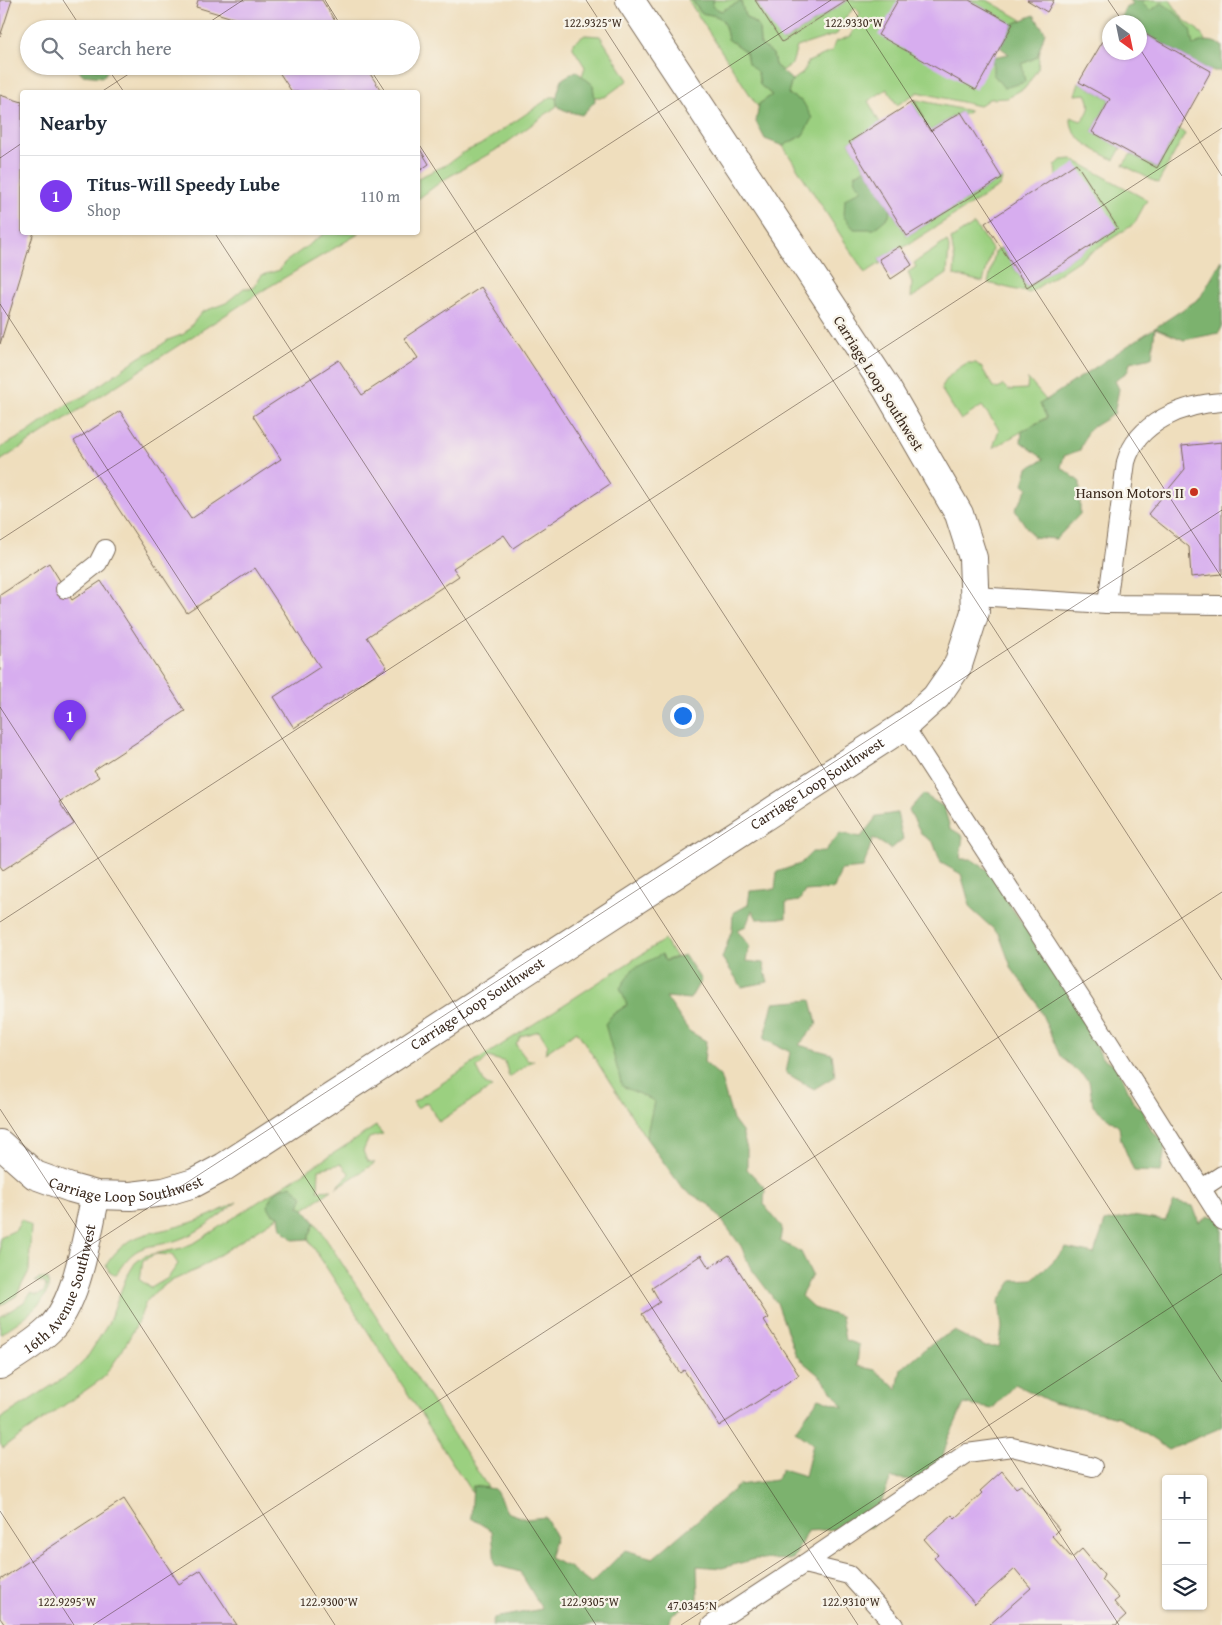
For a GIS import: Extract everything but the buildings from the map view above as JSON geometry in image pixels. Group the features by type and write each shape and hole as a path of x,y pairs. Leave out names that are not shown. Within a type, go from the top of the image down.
{"street":[{"name":"Carriage Loop Southwest","path":"0,1144 35,1175 96,1195 131,1196 164,1192 194,1183 224,1167 904,726 936,697 958,664 975,612 974,558 959,514 887,389 630,0"},
{"name":"16th Avenue Southwest","path":"0,1365 51,1329 66,1309 78,1275 96,1195"}],"lane":[{"path":"1107,604 1126,462 1129,452 1140,436 1160,420 1184,409 1222,402"},
{"path":"65,589 98,563 105,549"},
{"path":"975,596 1107,604 1222,605"},
{"path":"904,726 1079,995 1222,1221"},
{"path":"1202,1188 1222,1175"},
{"path":"711,1625 967,1453 1012,1447 1093,1467"},
{"path":"804,1564 849,1575 894,1625"}],"green space":[{"path":"688,0 692,0 701,13 721,19 728,39 746,52 748,63 758,73 760,85 772,95 759,104 758,107"},
{"path":"692,0 714,0 712,6 721,11 741,1 745,16 759,27 760,44 773,54 775,65 792,80 788,94 803,102 812,118 803,135 783,146 765,139 756,122 759,104 772,95 760,85 758,73 748,63 746,52 728,39 721,19 701,13"},
{"path":"714,0 755,0 783,42 848,0 898,0 993,57 1022,64 1037,57 1040,49 1038,68 1026,87 1007,98 989,99 979,106 918,92 897,105 887,89 868,101 880,123 849,142 865,168 855,175 888,217 891,210 907,236 1002,178 1000,186 901,249 899,247 879,259 881,263 865,273 783,146 803,135 803,102 788,94 792,80 802,74 808,62 832,51 835,42 851,36 860,13 855,7 844,19 837,34 797,47 792,64 782,71 775,65 773,54 760,44 759,27 745,16 721,11 712,6"},
{"path":"969,0 987,0 1022,20 1013,24"},
{"path":"1129,0 1145,0 1142,3 1150,11 1162,3 1176,13 1190,29 1193,46 1200,42 1208,41 1222,46 1222,71 1211,71 1147,35 1147,15 1122,15 1125,8 1133,5"},
{"path":"1145,0 1170,0 1183,19 1198,30 1206,41 1197,43 1193,47 1150,11 1142,3"},
{"path":"1034,15 1045,32 1037,57 1022,64 1025,82 1004,88 993,74 993,57 1009,54 1000,47 1013,24"},
{"path":"585,35 600,36 628,80 605,97 594,97 593,85 582,76 585,67 573,48 573,43"},
{"path":"576,71 593,85 595,101 582,115 561,108 557,101 562,79"},
{"path":"82,75 104,75 103,77"},
{"path":"1079,82 1110,99 1092,132 1121,148 1114,160 1086,144 1075,132 1071,117 1081,121 1088,111 1089,105 1086,94 1075,95"},
{"path":"551,97 556,97 557,106 501,147 443,180 420,197 420,177 446,165 464,152 480,145"},
{"path":"917,100 970,111 963,115 960,112 930,131 912,102"},
{"path":"1179,129 1185,134 1158,183 1123,165 1131,154 1157,168"},
{"path":"1072,159 1147,200 1134,224 1029,293 988,283 995,252 1001,248 1027,287 1117,228 1056,176 1055,166 1061,160"},
{"path":"865,168 891,210 888,217 874,229 854,229 844,217 845,199 862,189 856,182 855,175"},
{"path":"974,224 992,249 983,282 954,275 955,262 951,239"},
{"path":"322,235 357,235 267,288 0,461 0,448 27,433 69,403 83,397 138,358 168,340 184,334 202,312 226,303 244,288 253,288 262,275 280,270 284,263"},
{"path":"947,241 949,247 947,274 911,298 912,283 908,272 916,267 914,263"},
{"path":"1222,260 1222,327 1219,333 1184,340 1155,328 1152,357 1130,362 1128,371 1115,381 1119,389 1114,414 1088,430 1080,450 1064,456 1061,467 1080,482 1080,514 1056,539 1033,537 1015,510 1028,488 1023,484 1028,468 1044,459 1021,442 1022,431 1047,418 1040,404 1200,298"},
{"path":"967,363 976,363 982,368 993,387 998,389 1003,385 1008,390 1027,389 1028,379 1046,400 1040,404 1047,417 993,448 999,429 982,406 961,420 941,389 952,374"},
{"path":"923,794 944,807 950,828 963,836 960,859 971,859 995,875 1005,898 1042,956 1065,981 1077,1011 1091,1033 1102,1058 1118,1066 1133,1102 1143,1111 1152,1132 1166,1142 1161,1172 1134,1171 1121,1140 1119,1127 1093,1106 1089,1081 1060,1056 1037,1003 1012,969 999,934 971,909 961,874 941,863 933,842 922,835 909,810"},
{"path":"897,813 903,839 891,849 873,838 863,868 841,870 834,889 805,891 799,901 786,903 786,918 757,919 752,910 746,926 737,930 749,946 746,961 763,963 768,982 742,987 722,958 732,930 733,913 748,905 750,891 775,889 777,872 800,864 812,852 824,852 840,833 861,837 877,816"},
{"path":"664,940 676,957 664,961 661,954 627,1005 612,1015 655,1101 646,1138 577,1031 545,1053 548,1045 539,1031 521,1036 516,1045 528,1061 534,1060 509,1077 505,1062 488,1057 477,1068 485,1084 492,1087 439,1122 427,1102 417,1108 413,1102"},
{"path":"662,954 665,961 685,955 701,980 690,999 666,997 689,1031 706,1041 704,1062 720,1076 733,1120 742,1132 747,1149 747,1169 765,1188 764,1205 782,1227 780,1241 801,1252 812,1275 801,1296 814,1308 841,1317 845,1340 859,1345 857,1366 875,1370 897,1389 901,1369 932,1343 954,1331 985,1347 999,1347 1002,1328 999,1301 1013,1280 1032,1279 1066,1248 1094,1254 1105,1222 1132,1216 1165,1221 1174,1202 1193,1206 1199,1222 1208,1216 1222,1217 1222,1427 1169,1450 1119,1417 1053,1403 1015,1384 992,1409 964,1404 948,1439 936,1482 891,1478 871,1527 807,1531 793,1560 755,1559 722,1568 697,1566 698,1598 673,1614 667,1625 492,1625 494,1618 542,1609 520,1572 495,1565 492,1531 471,1518 473,1486 495,1489 507,1512 526,1519 545,1517 556,1537 549,1558 569,1567 591,1584 625,1550 653,1558 739,1485 776,1480 782,1469 805,1476 813,1444 795,1431 819,1398 844,1407 822,1378 796,1356 777,1303 750,1267 741,1246 711,1206 683,1189 646,1138 654,1101 622,1086 605,1024 612,1015 627,1005 620,988 633,969"},
{"path":"811,1000 817,1024 799,1045 832,1054 835,1076 814,1089 786,1073 790,1052 764,1039 773,1003"},
{"path":"376,1126 383,1134 369,1138 363,1151 367,1161 375,1163 336,1188 350,1174 341,1164 319,1169 318,1191 332,1190 304,1209 299,1207 272,1213 279,1216 198,1269 169,1282 156,1291 146,1302 137,1324 122,1351 103,1378 3,1448 0,1444 0,1419 73,1372 86,1359 108,1324 126,1278 135,1263 144,1256 182,1248 196,1242","holes":["156,1254 172,1255 178,1264 168,1278 151,1288 140,1280 143,1260"]},
{"path":"291,1185 303,1196 299,1207 304,1209 315,1222 308,1239 293,1240 281,1228 279,1216 272,1213 268,1206 271,1197 276,1192"},
{"path":"237,1202 192,1234 139,1250 124,1263 116,1275 109,1271 106,1265 123,1246 132,1240 150,1233 197,1221"},
{"path":"21,1219 31,1226 29,1271 16,1296 0,1306 0,1237 16,1230"},
{"path":"315,1222 489,1489 473,1486 472,1493 308,1239"},
{"path":"39,1278 48,1279 45,1295 32,1311 0,1334 0,1317 24,1302 31,1293 37,1295 43,1293 46,1287 44,1282 35,1282"}],"place":[{"name":"Hanson Motors II","path":"1194,492"},
{"name":"Titus-Will Speedy Lube","path":"70,741"}]}
